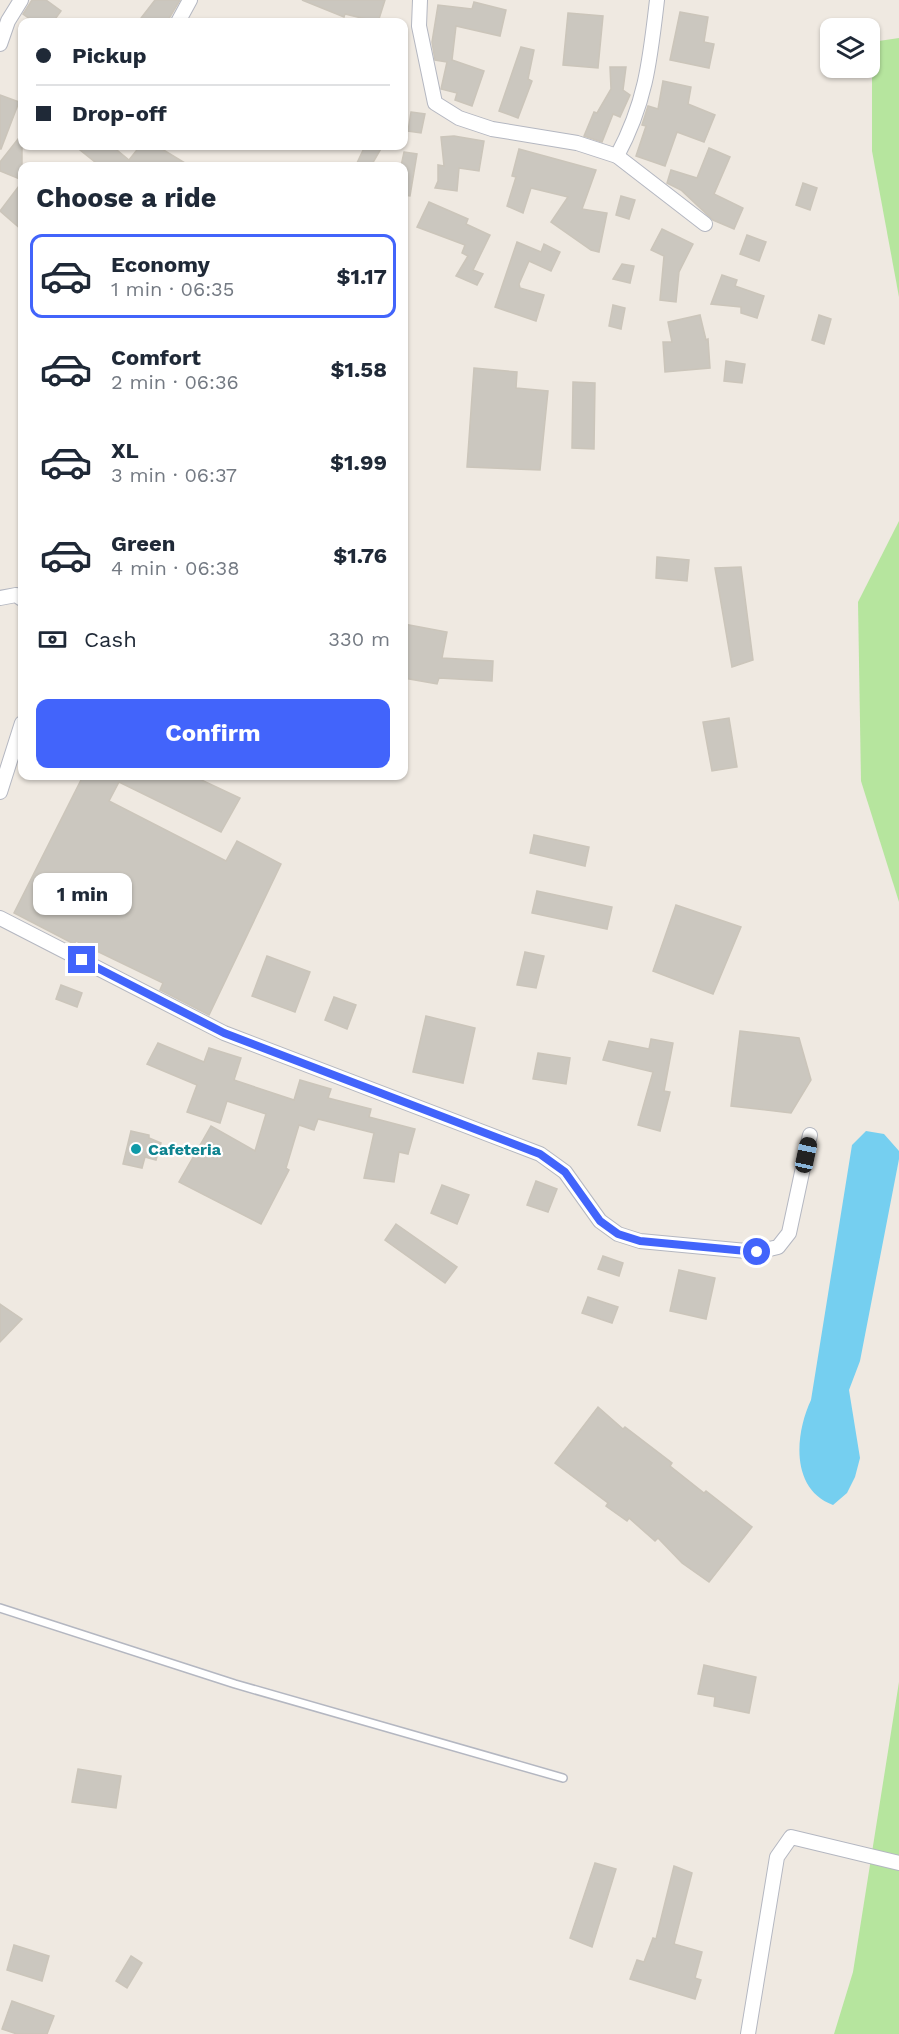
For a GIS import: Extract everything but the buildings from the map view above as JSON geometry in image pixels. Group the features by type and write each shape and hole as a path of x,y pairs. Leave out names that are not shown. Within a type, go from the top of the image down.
{"street":[{"path":"0,44 8,21 21,0"},
{"path":"180,18 190,0"},
{"path":"420,0 419,26 435,104 459,118 492,129 577,143 617,156 705,224"},
{"path":"617,156 630,133 647,83 657,0"},
{"path":"0,598 18,596"},
{"path":"2,786 18,736"},
{"path":"0,918 224,1033 540,1154 565,1172 600,1221 618,1234 640,1241 757,1252 778,1247 789,1233 810,1135"},
{"path":"748,2034 777,1857 791,1837 899,1863"}],"lane":[{"path":"0,1608 235,1684 563,1778"}],"green space":[{"path":"899,38 899,297 872,151 872,78 880,78 880,41"},
{"path":"899,521 899,902 861,781 858,602"},
{"path":"899,1682 899,2034 834,2034 853,1972"}],"water":[{"path":"866,1131 884,1134 899,1151 899,1159 860,1361 849,1390 860,1458 855,1477 847,1493 833,1505 819,1497 809,1487 803,1474 800,1444 802,1428 811,1400 852,1145"}],"place":[{"name":"Cafeteria","path":"136,1149"}],"route":[{"path":"82,960 224,1033 540,1154 565,1172 600,1221 618,1234 640,1241 757,1252"}]}
